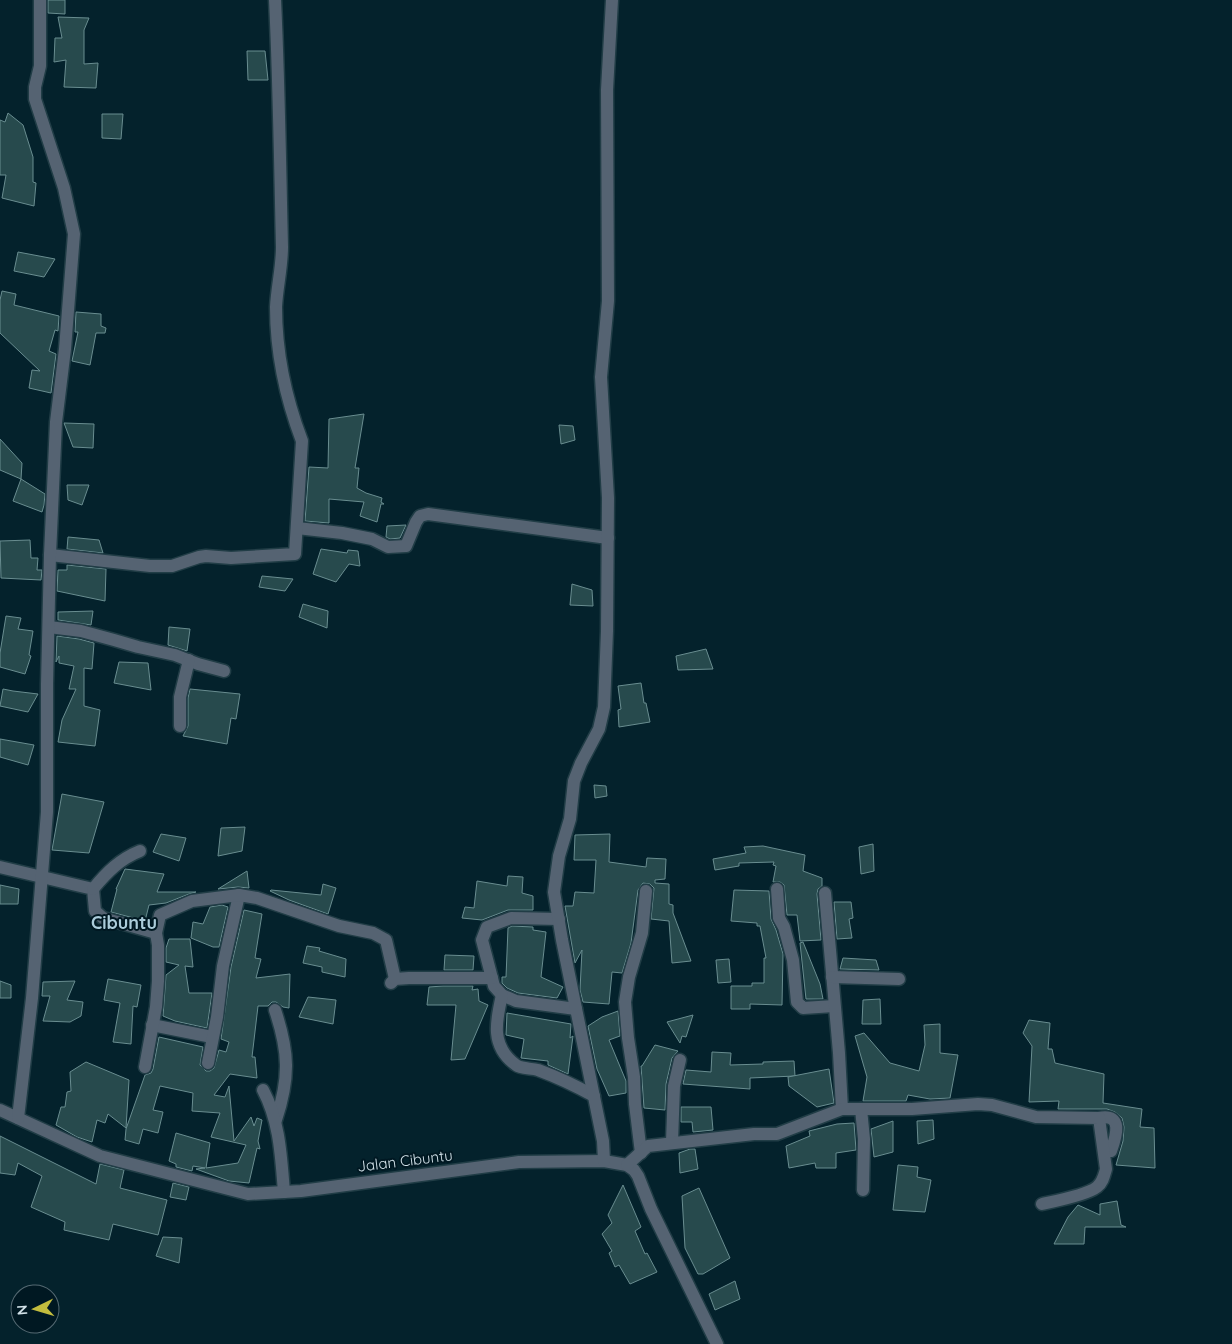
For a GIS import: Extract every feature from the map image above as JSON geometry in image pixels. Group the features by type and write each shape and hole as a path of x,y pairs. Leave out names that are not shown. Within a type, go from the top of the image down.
{"street":[{"path":"18,1118 32,998 47,812 50,556 56,422 65,349 74,234 64,188 35,99 35,87 40,66 40,0"},
{"path":"50,556 150,566 172,566 206,556 231,558 295,554 302,441 293,415 277,343 276,306 282,262 279,82 275,0"},
{"path":"604,1162 603,1141 554,892 559,856 570,819 574,781 599,729 604,707 608,498 601,377 608,301 607,90 612,0"},
{"path":"297,528 342,533 372,539 388,547 406,546 420,516 428,514 608,538"},
{"path":"49,627 81,631 175,655 224,671"},
{"path":"180,726 180,697 189,660"},
{"path":"140,850 118,862 93,889 95,911 103,918 156,933"},
{"path":"0,867 42,879 93,889"},
{"path":"777,889 779,918 784,927 793,960 797,1002 803,1008 834,1006"},
{"path":"641,1153 625,1002 629,978 642,933 646,891"},
{"path":"825,893 842,1109"},
{"path":"145,1067 156,1007 158,946 156,933 160,915 192,902 239,895 257,898 339,926 373,933 386,940 393,981 408,978 492,978"},
{"path":"208,1064 212,1037 218,1017 223,966 239,895"},
{"path":"559,919 511,918 487,927 482,940 494,986 502,995 516,1001 576,1009"},
{"path":"832,977 899,979"},
{"path":"502,995 496,1022 497,1036 503,1052 517,1066 535,1069 594,1096"},
{"path":"275,1010 286,1046 284,1097 276,1120"},
{"path":"152,1025 212,1037"},
{"path":"672,1142 674,1086 680,1060"},
{"path":"263,1090 271,1103 280,1139 284,1192"},
{"path":"717,1344 651,1209 638,1176 627,1165 648,1146 754,1134 777,1134 842,1109 942,1108 978,1104 992,1105 1036,1117 1108,1118 1114,1121 1117,1126 1116,1137 1111,1151"},
{"path":"860,1109 864,1139 862,1190"},
{"name":"Jalan Cibuntu","path":"0,1110 100,1156 235,1191 260,1194 519,1162 604,1162 627,1165"},
{"path":"1042,1204 1091,1191 1099,1186 1106,1169 1099,1118"}],"building":[{"path":"48,0 65,0 65,14 48,13"},
{"path":"58,17 89,18 84,30 84,64 98,63 96,88 64,87 66,60 54,62 55,38 62,38"},
{"path":"247,51 265,51 268,80 248,80"},
{"path":"8,113 23,125 33,157 33,182 36,183 34,206 2,198 6,175 0,175 0,120 5,122"},
{"path":"102,114 123,114 121,139 102,138"},
{"path":"18,252 55,259 44,277 14,271"},
{"path":"2,291 16,294 14,305 59,316 58,331 55,330 49,351 56,354 51,393 29,388 32,370 40,371 0,333 0,300"},
{"path":"76,312 101,314 101,326 106,328 105,333 96,333 90,365 72,361 78,332 75,332"},
{"path":"364,414 355,468 359,468 357,488 382,498 381,502 384,504 381,504 377,522 360,516 364,502 329,499 329,523 305,521 309,467 328,468 329,419"},
{"path":"64,423 94,424 93,448 73,447"},
{"path":"559,425 573,426 575,440 561,444"},
{"path":"0,439 22,463 21,479 0,470"},
{"path":"21,479 45,494 42,512 13,501"},
{"path":"67,485 89,485 82,505 68,500"},
{"path":"406,525 400,538 390,539 386,537 387,526"},
{"path":"68,537 99,540 103,553 67,549"},
{"path":"30,540 31,558 38,558 37,570 42,570 41,580 1,578 0,541"},
{"path":"321,549 347,553 348,550 358,551 360,566 349,564 336,582 313,574"},
{"path":"67,565 106,569 105,601 57,591 58,570 67,570"},
{"path":"262,576 293,579 285,591 259,587"},
{"path":"572,584 592,590 593,606 570,605"},
{"path":"303,604 328,611 327,628 299,617"},
{"path":"93,611 91,625 58,620 58,612"},
{"path":"6,616 21,618 18,629 33,631 29,655 31,656 25,674 0,667 0,653"},
{"path":"169,627 190,629 187,651 168,645"},
{"path":"57,636 94,643 92,669 84,668 84,706 100,710 95,746 58,742 62,720 76,689 69,689 74,666 59,663 59,656 56,662"},
{"path":"706,649 713,669 678,670 676,656"},
{"path":"119,662 148,663 151,690 114,683"},
{"path":"641,683 644,703 646,703 650,722 619,727 618,710 621,709 618,686"},
{"path":"3,689 38,694 28,712 0,706"},
{"path":"190,689 240,694 236,719 231,718 227,744 183,736 188,726 188,698"},
{"path":"0,739 34,745 28,765 0,757"},
{"path":"594,785 606,786 607,796 595,798"},
{"path":"62,794 104,802 89,853 52,850"},
{"path":"245,827 242,851 218,856 221,828"},
{"path":"161,834 186,838 179,861 153,852"},
{"path":"610,834 609,862 646,867 647,858 666,859 665,879 655,880 655,883 669,884 669,904 673,905 673,913 691,961 672,963 669,921 651,919 654,888 650,884 643,883 638,890 631,943 622,973 612,972 609,1004 583,1002 580,990 582,950 575,963 565,906 573,906 575,892 594,893 596,860 574,860 575,835"},
{"path":"873,844 874,871 861,874 859,847"},
{"path":"763,846 805,855 803,871 822,878 822,886 818,889 817,894 821,940 800,941 797,915 787,915 784,885 780,882 773,882 776,866 773,865 774,862 739,863 739,866 715,870 713,859 746,853 744,847"},
{"path":"125,869 164,874 157,892 196,892 166,903 149,905 145,921 111,912 116,889"},
{"path":"247,871 249,888 218,889"},
{"path":"508,876 523,877 522,893 533,896 533,910 508,910 482,920 462,918 465,907 474,908 477,881 507,886"},
{"path":"323,884 336,888 328,914 270,891 321,895"},
{"path":"0,885 19,889 18,904 0,904"},
{"path":"734,890 769,891 771,919 783,954 782,1005 750,1004 750,1009 731,1009 731,986 752,986 752,983 764,983 764,958 766,958 760,926 757,926 757,923 731,921"},
{"path":"834,902 851,902 853,918 849,919 852,938 837,939"},
{"path":"222,905 228,907 219,947 213,947 191,938 193,922 203,924 210,907"},
{"path":"244,910 262,914 255,958 261,959 256,978 290,974 289,1008 283,1007 276,1002 272,1002 268,1006 258,1006 252,1057 255,1057 257,1078 230,1074 214,1095 225,1097 229,1086 234,1141 251,1117 254,1126 257,1118 262,1120 258,1141 260,1149 257,1148 249,1183 229,1181 196,1169 205,1168 193,1166 192,1171 176,1167 176,1164 169,1161 176,1133 210,1143 206,1168 238,1163 246,1145 211,1137 220,1113 192,1111 193,1093 160,1086 153,1110 163,1112 158,1133 143,1129 139,1144 125,1140 126,1129 145,1075 151,1073 153,1069 159,1037 203,1047 200,1065 206,1071 214,1068 219,1050 226,1052 229,1042 221,1039 231,967"},
{"path":"512,926 533,927 533,930 546,932 541,977 563,987 557,998 518,993 507,988 502,983 502,977 506,977 508,928"},
{"path":"169,939 190,939 193,967 185,966 189,993 212,993 207,1028 175,1021 163,1016 166,975 179,965 166,962 166,948"},
{"path":"803,942 820,984 823,999 806,999 800,943"},
{"path":"307,946 320,948 319,951 346,959 345,977 322,972 322,967 303,963"},
{"path":"445,955 474,956 473,970 444,970"},
{"path":"843,958 876,960 879,970 840,969"},
{"path":"729,959 731,982 718,983 716,960"},
{"path":"108,979 141,985 137,1007 133,1006 131,1044 113,1042 120,1003 104,1000"},
{"path":"0,981 11,985 11,998 0,998"},
{"path":"75,981 67,1000 83,1002 81,1016 70,1022 43,1021 50,996 42,996 43,982"},
{"path":"473,986 472,990 478,989 479,1001 488,1005 465,1059 451,1060 456,1005 427,1005 429,987"},
{"path":"308,997 336,1000 333,1024 299,1017"},
{"path":"880,999 881,1024 862,1024 863,1000"},
{"path":"618,1011 620,1036 609,1040 626,1081 626,1093 609,1096 597,1069 588,1026 602,1017"},
{"path":"507,1013 571,1024 570,1038 573,1036 568,1074 548,1065 548,1061 521,1058 524,1039 506,1035"},
{"path":"693,1015 686,1037 682,1036 680,1043 667,1022"},
{"path":"1029,1020 1050,1023 1048,1049 1052,1049 1055,1063 1104,1074 1103,1103 1142,1109 1140,1127 1154,1128 1155,1168 1116,1165 1123,1141 1124,1127 1122,1118 1115,1112 1107,1109 1058,1109 1059,1101 1029,1102 1032,1046 1023,1033"},
{"path":"940,1024 940,1053 958,1055 950,1098 930,1099 908,1095 906,1101 863,1101 867,1077 855,1036 864,1033 890,1063 919,1071 925,1045 924,1025"},
{"path":"655,1045 678,1051 672,1058 666,1084 665,1110 644,1108 641,1066"},
{"path":"712,1052 731,1053 730,1065 794,1061 795,1076 750,1078 750,1089 683,1084 686,1070 711,1072"},
{"path":"86,1062 129,1080 126,1128 108,1114 105,1123 97,1120 92,1142 77,1137 56,1125 61,1107 65,1107 67,1092 71,1091 70,1072"},
{"path":"829,1069 834,1103 817,1107 789,1086 788,1077"},
{"path":"681,1107 711,1107 713,1130 693,1132 692,1122 681,1122"},
{"path":"933,1120 934,1139 918,1144 917,1121"},
{"path":"893,1121 893,1152 874,1157 871,1129"},
{"path":"854,1123 856,1150 836,1153 836,1168 816,1168 815,1163 789,1168 786,1146 810,1136 809,1131 837,1124"},
{"path":"0,1136 96,1184 100,1164 124,1170 120,1188 167,1200 158,1235 113,1224 109,1240 64,1230 65,1222 31,1207 42,1176 18,1163 15,1175 0,1173"},
{"path":"695,1149 698,1169 680,1173 679,1153"},
{"path":"898,1165 918,1167 917,1177 931,1180 925,1212 893,1210"},
{"path":"173,1183 189,1187 186,1200 170,1197"},
{"path":"623,1185 641,1227 635,1231 645,1254 647,1253 657,1272 630,1284 619,1265 615,1267 609,1253 612,1251 602,1234 612,1223 608,1215"},
{"path":"699,1188 730,1258 703,1274 698,1274 685,1248 682,1196"},
{"path":"1117,1201 1121,1225 1126,1227 1085,1227 1084,1244 1054,1244 1068,1217 1078,1205 1100,1215 1100,1204"},
{"path":"163,1237 182,1238 179,1263 156,1256"},
{"path":"735,1281 740,1299 715,1310 709,1294"}],"district":[{"name":"Cibuntu","path":"124,923"}]}
